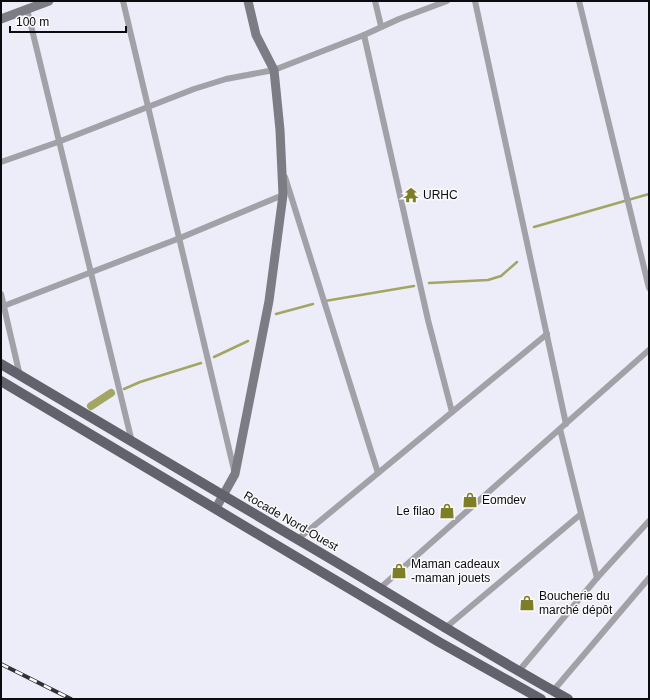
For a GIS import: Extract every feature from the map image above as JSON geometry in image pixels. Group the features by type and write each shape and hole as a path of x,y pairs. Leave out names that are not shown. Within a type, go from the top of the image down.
{"main road":[{"name":"Rocade Nord-Ouest","path":"1,364 298,540 444,629 568,699"},
{"path":"1,381 439,642 541,699"}],"street":[{"path":"1,19 49,1"},
{"path":"123,1 235,474"},
{"path":"216,508 235,474 266,316 283,195 283,173 274,70 256,35 248,1"},
{"path":"374,1 381,26"},
{"path":"1,162 226,79 274,70 364,35 381,26 447,1"},
{"path":"475,1 566,424"},
{"path":"579,1 649,288"},
{"path":"28,9 58,142 132,442"},
{"path":"364,35 428,320 452,412"},
{"path":"283,173 378,474"},
{"path":"2,306 180,238 283,195"},
{"path":"1,294 2,306 20,376"},
{"path":"298,540 547,334"},
{"path":"379,589 649,350"},
{"path":"560,429 597,578"},
{"path":"444,629 581,514"},
{"path":"518,672 597,578 649,521"},
{"path":"553,691 649,578"}],"waterway":[{"path":"534,227 649,194"},
{"path":"429,283 488,280 501,276 517,262"},
{"path":"325,301 414,286"},
{"path":"276,314 313,304"},
{"path":"214,357 248,341"},
{"path":"124,389 140,382 201,363"},
{"path":"91,406 111,393"}],"railway":[{"path":"1,664 71,699"}],"place":[{"name":"URHC","path":"411,195"},
{"name":"Eomdev","path":"470,500"},
{"name":"Le filao","path":"447,511"},
{"name":"Maman cadeaux -maman jouets","path":"399,571"},
{"name":"Boucherie du marché dépôt","path":"527,603"}]}
